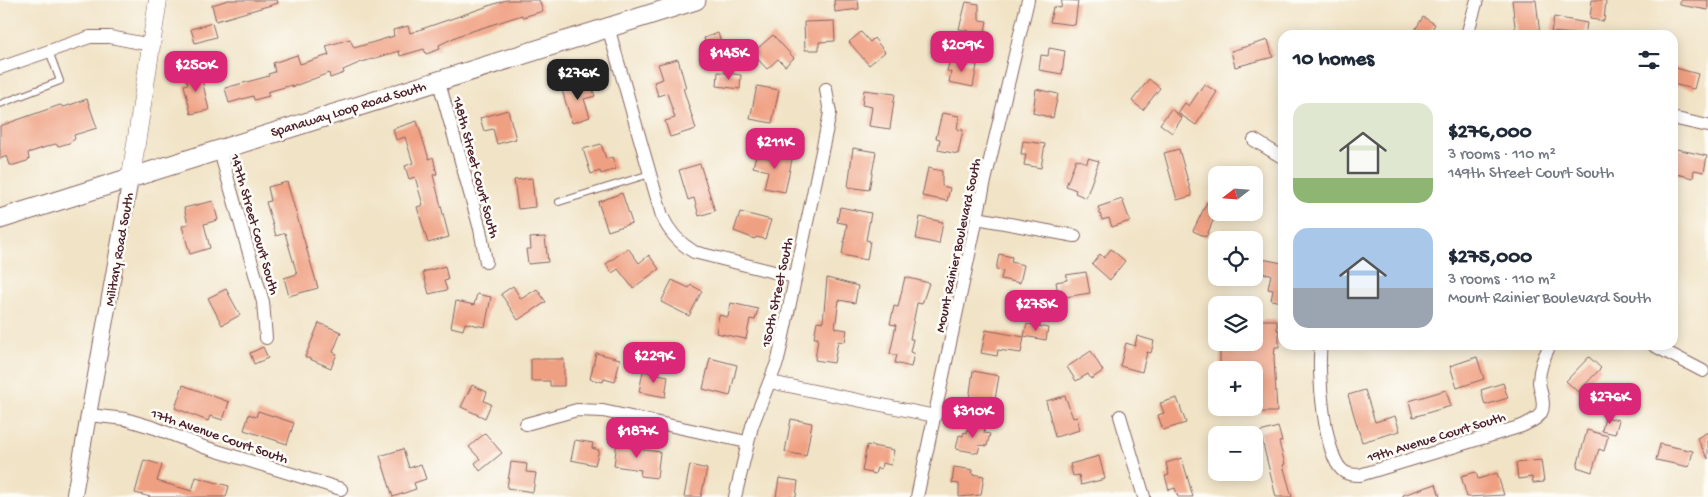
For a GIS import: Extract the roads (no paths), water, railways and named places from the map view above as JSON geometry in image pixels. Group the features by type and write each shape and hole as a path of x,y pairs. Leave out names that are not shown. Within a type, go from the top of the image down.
{"main road":[{"name":"Military Road South","path":"131,176 158,0"},
{"name":"Spanaway Loop Road South","path":"0,218 438,79 696,0"}],"street":[{"name":"Mount Rainier Boulevard South","path":"917,497 977,218 1028,0"},
{"path":"1468,30 1477,0"},
{"path":"608,27 665,223 685,247 716,258 794,277"},
{"path":"0,68 90,37 110,37 151,45"},
{"name":"148th Street Court South","path":"438,79 480,229 486,262"},
{"name":"150th Street South","path":"735,497 747,442 778,360 830,112 826,89"},
{"path":"1678,119 1708,126"},
{"path":"1254,140 1278,155"},
{"name":"147th Street Court South","path":"219,148 263,302 266,338"},
{"name":"Military Road South","path":"74,497 131,176"},
{"path":"977,218 1075,236"},
{"name":"19th Avenue Court South","path":"1321,350 1320,379 1323,415 1336,461 1342,470 1352,475 1360,475 1522,426 1538,416 1543,408 1540,372 1542,360 1547,350"},
{"path":"1662,350 1703,371"},
{"path":"770,382 935,416"},
{"path":"526,424 577,410 603,411 747,442"},
{"name":"17th Avenue Court South","path":"88,415 125,419 155,428 204,447 341,489"},
{"path":"1120,416 1144,497"}],"lane":[{"path":"0,104 60,82 49,51"},
{"path":"559,202 650,174"}]}
